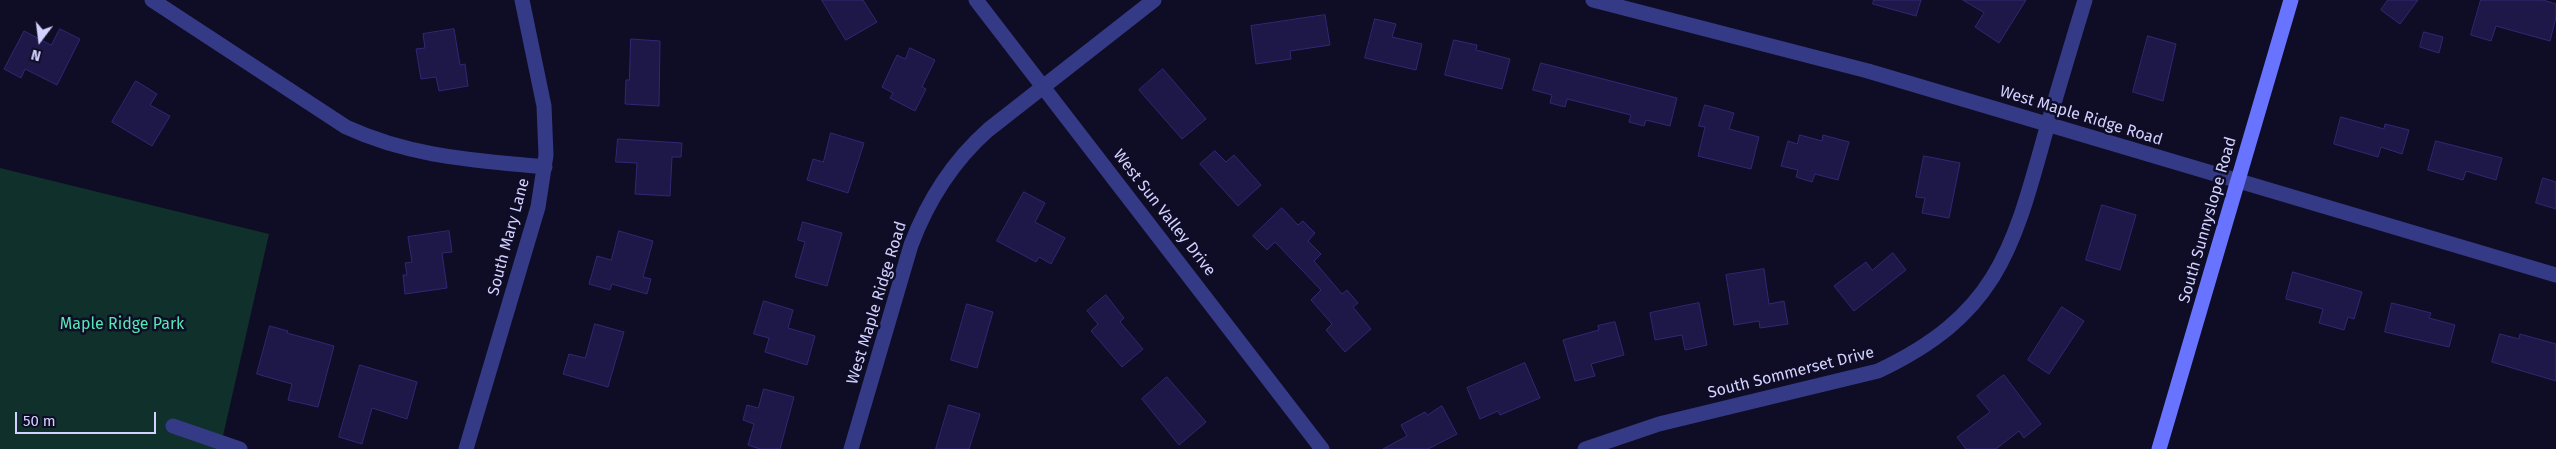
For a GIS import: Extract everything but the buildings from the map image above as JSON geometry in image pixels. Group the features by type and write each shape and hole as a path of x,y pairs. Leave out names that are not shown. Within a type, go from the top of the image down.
{"street":[{"path":"152,0 346,127 371,138 397,147 440,157 544,167"},
{"name":"South Mary Lane","path":"466,449 538,207 544,167 544,106 522,0"},
{"name":"West Sun Valley Drive","path":"976,0 1215,307 1322,449"},
{"name":"West Maple Ridge Road","path":"851,449 911,245 933,196 948,172 972,144 1154,0"},
{"name":"West Maple Ridge Road","path":"1593,0 1868,71 2556,276"},
{"name":"South Sommerset Drive","path":"1585,449 1659,424 1878,371 1910,355 1945,332 1989,285 2007,255 2019,226 2085,0"},
{"name":"South Sunnyslope Road","path":"2159,449 2291,0"},
{"path":"173,426 240,449"}],"green space":[{"name":"Maple Ridge Park","path":"0,168 269,234 220,449 0,449"}]}
